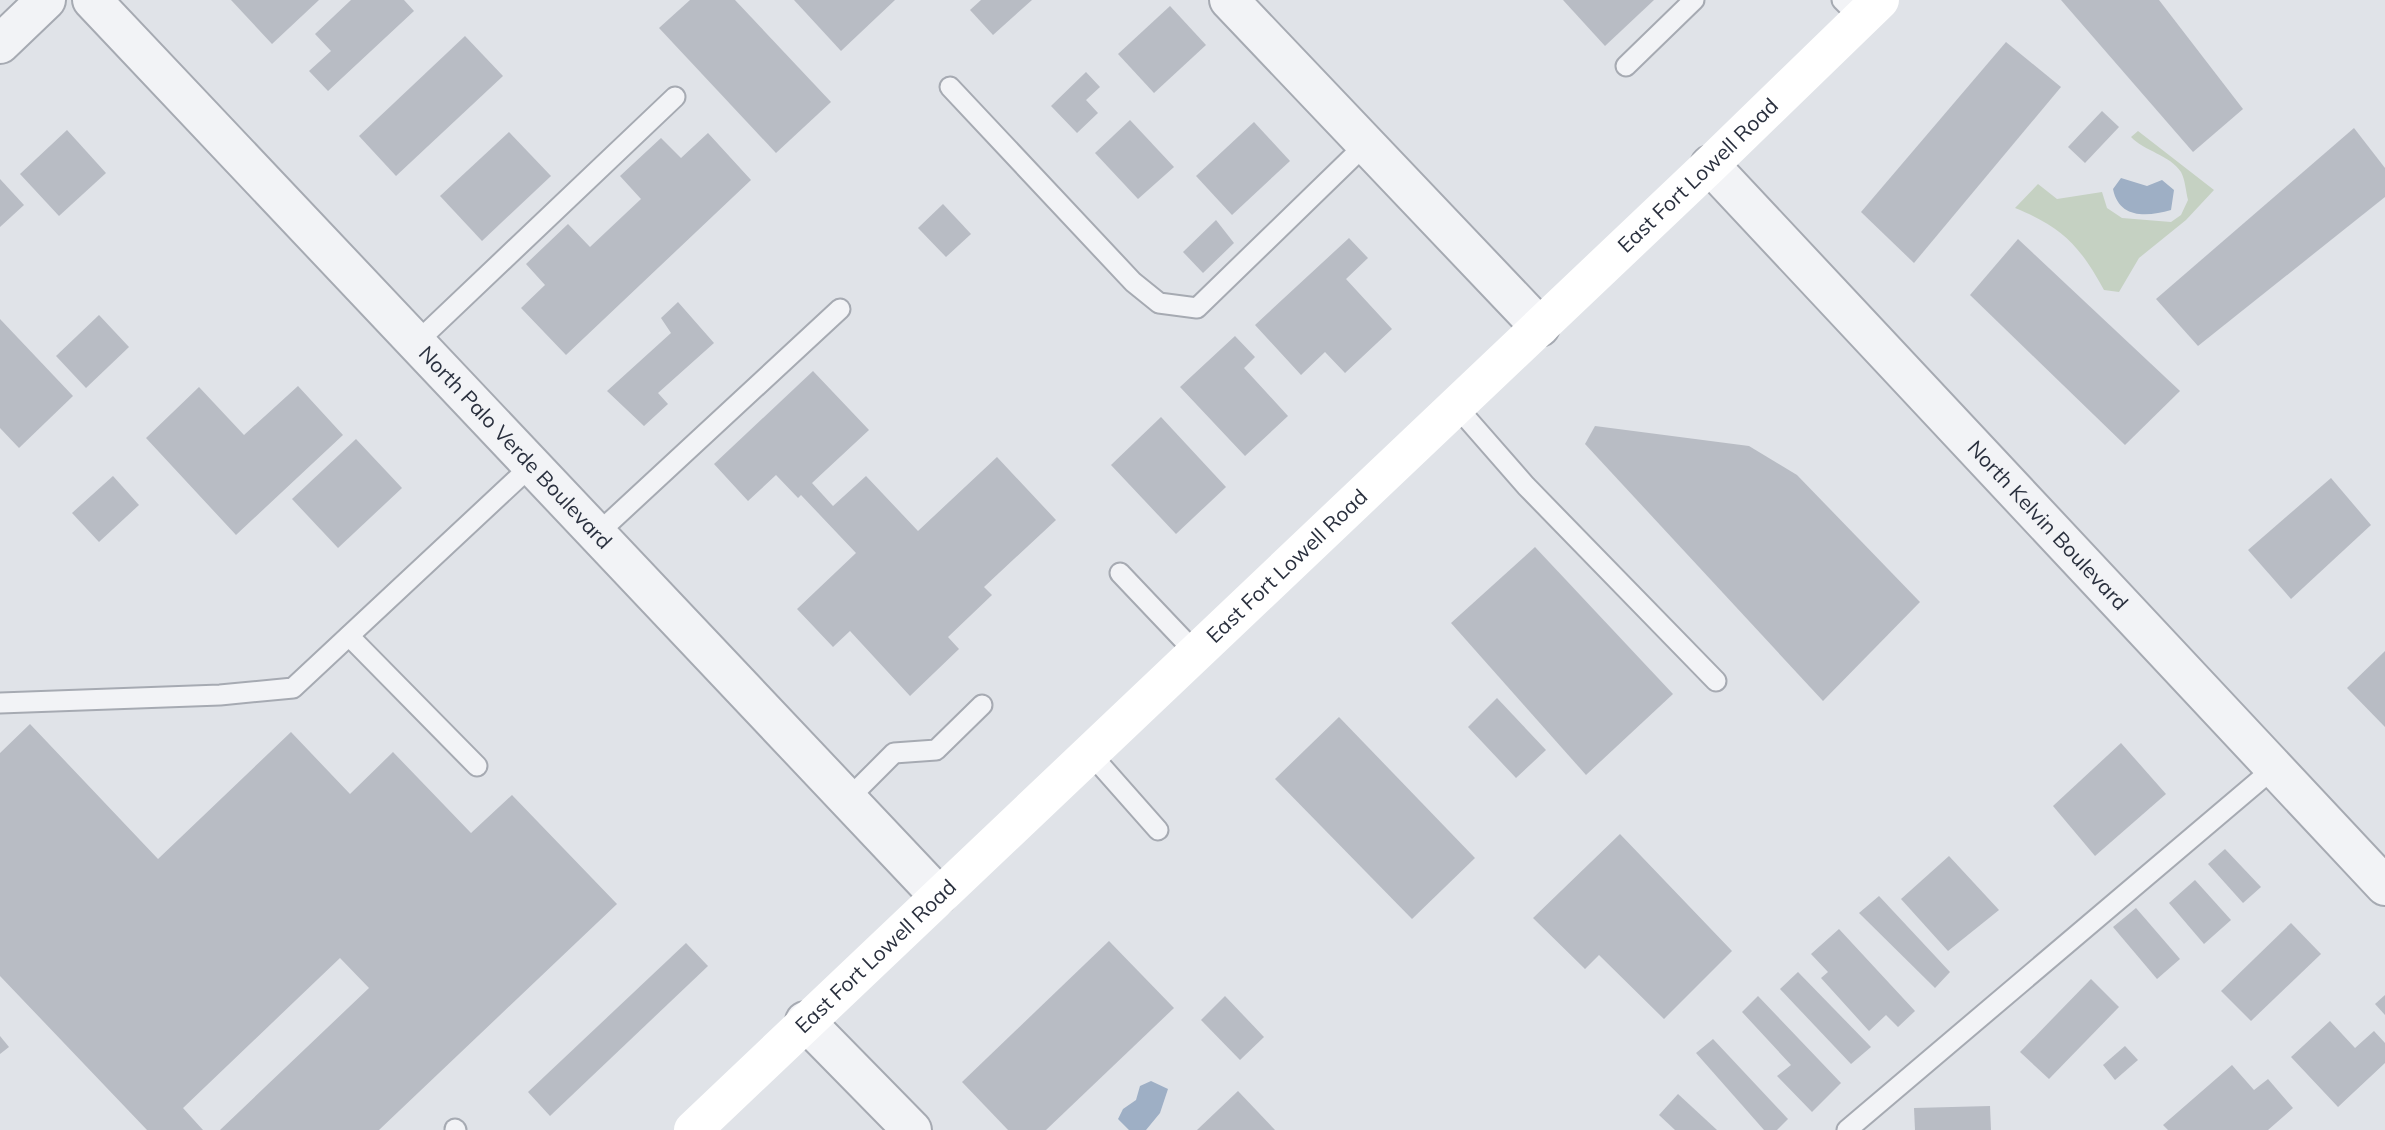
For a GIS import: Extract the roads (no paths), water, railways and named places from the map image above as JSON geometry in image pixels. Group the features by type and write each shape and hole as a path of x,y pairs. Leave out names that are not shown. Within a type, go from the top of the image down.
{"main road":[{"name":"East Fort Lowell Road","path":"693,1130 1710,165 1861,6"}],"street":[{"path":"0,44 46,0"},
{"name":"North Palo Verde Boulevard","path":"92,0 938,895"},
{"path":"1229,0 1539,327"},
{"name":"North Kelvin Boulevard","path":"1710,165 2385,886"},
{"path":"805,1021 912,1130"}],"lane":[{"path":"1626,66 1694,0"},
{"path":"950,87 1133,282 1159,303 1197,308 1366,144"},
{"path":"416,343 675,97"},
{"path":"597,534 840,309"},
{"path":"1456,406 1526,486 1716,681"},
{"path":"0,704 220,695 293,688 531,465"},
{"path":"1120,573 1195,652"},
{"path":"349,636 477,766"},
{"path":"847,800 894,753 936,750 982,705"},
{"path":"1089,752 1158,830"},
{"path":"1847,1130 2274,768"}],"water":[{"path":"2121,178 2147,186 2162,180 2174,190 2171,210 2153,214 2128,211 2116,199 2113,189"},
{"path":"1151,1081 1168,1089 1160,1113 1146,1130 1129,1130 1118,1119 1123,1109 1136,1100 1140,1086"}]}
